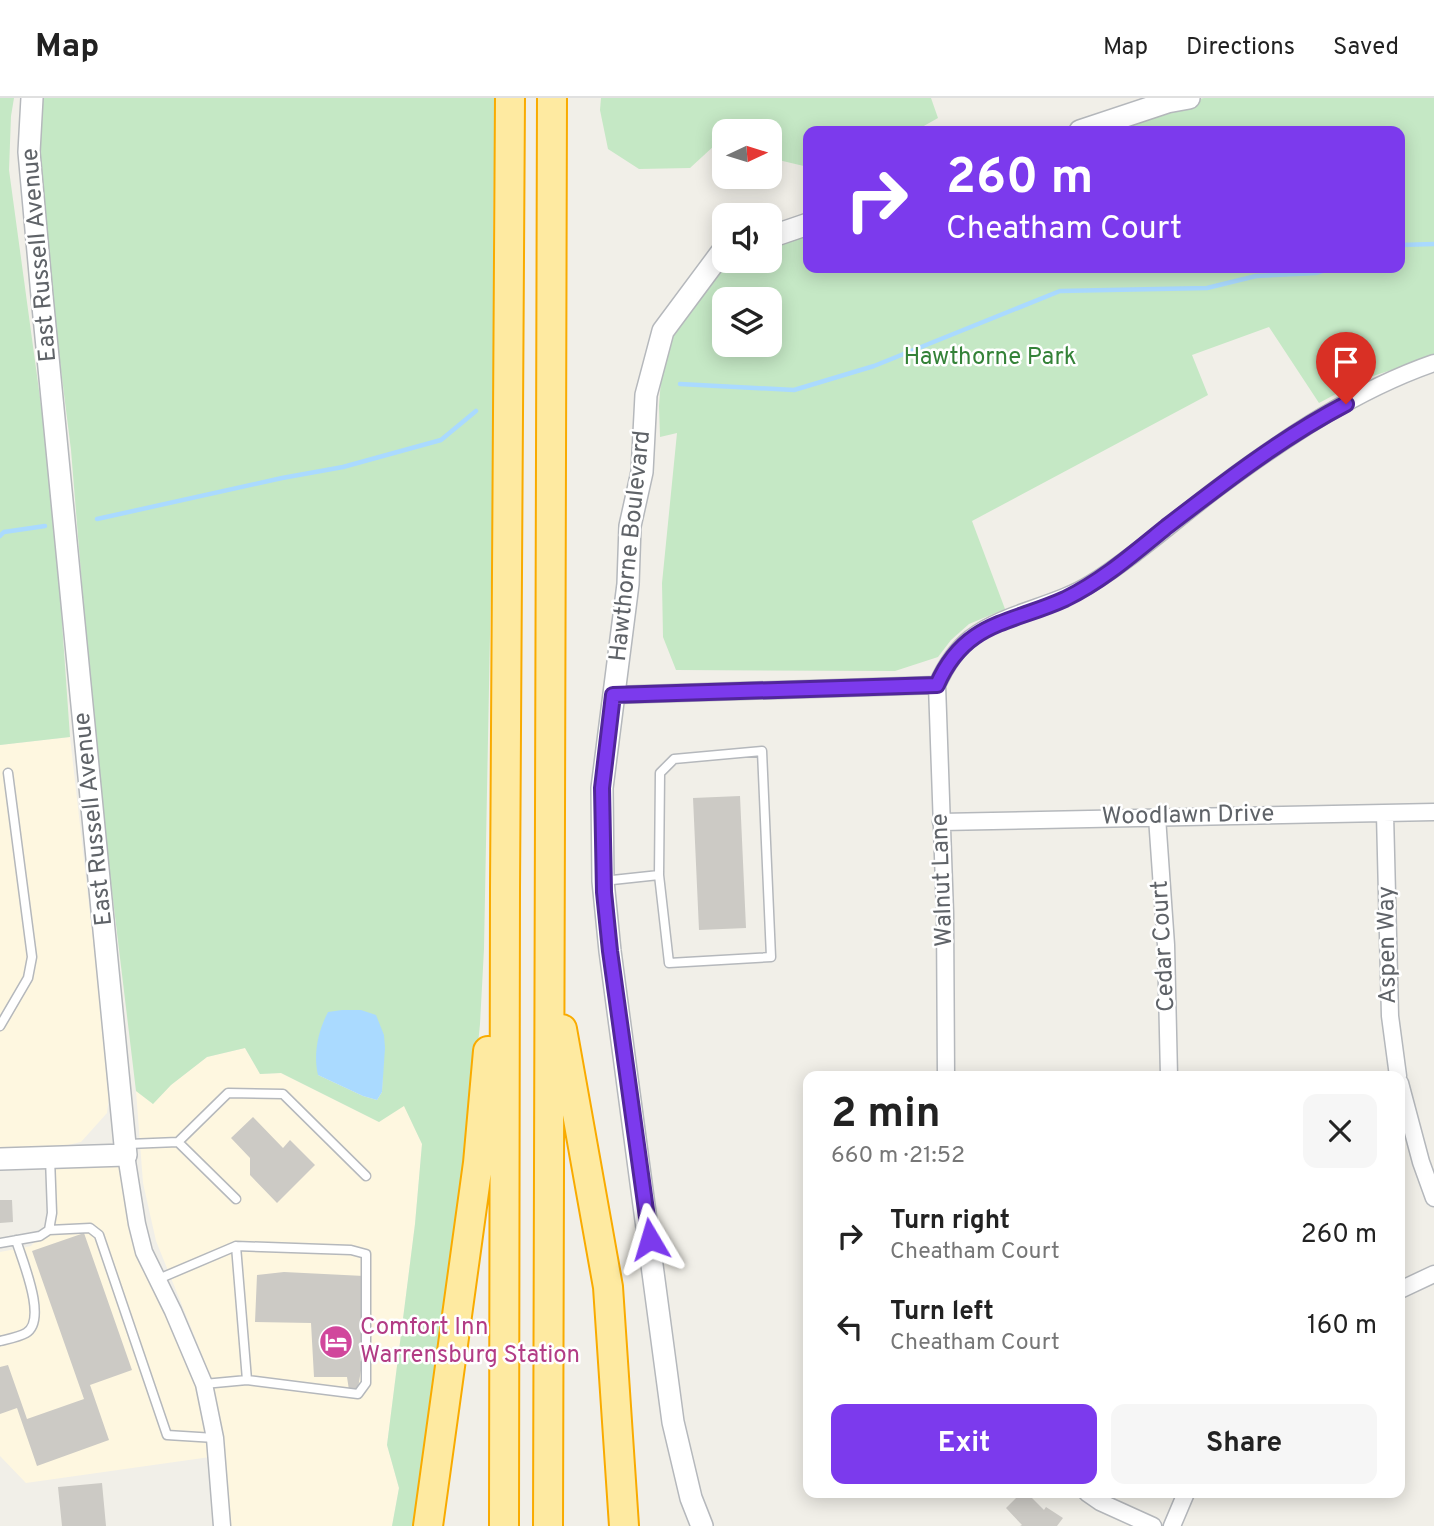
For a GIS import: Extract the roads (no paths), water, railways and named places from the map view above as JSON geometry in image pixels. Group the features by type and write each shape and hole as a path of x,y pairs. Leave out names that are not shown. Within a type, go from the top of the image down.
{"highway":[{"path":"504,1526 510,98"},
{"path":"548,1526 552,98"},
{"path":"428,1526 478,1163 505,888"},
{"path":"549,964 608,1287 624,1526"}],"street":[{"name":"East Russell Avenue","path":"32,98 29,152 126,1150 144,1252 204,1384 215,1438 222,1526"},
{"path":"1095,126 1167,102 1189,98"},
{"path":"782,233 803,226"},
{"name":"Hawthorne Boulevard","path":"702,1526 691,1498 673,1422 610,951 603,881 602,788 628,584 630,526 642,472 646,394 663,331 712,265"},
{"path":"613,695 937,685 946,665 970,639 1001,621 1064,599 1090,584 1137,552 1221,486 1320,418 1405,373 1434,363"},
{"name":"Walnut Lane","path":"937,685 945,913 946,1071"},
{"name":"Woodlawn Drive","path":"941,822 1434,812"},
{"name":"Aspen Way","path":"1385,814 1390,1016 1397,1071"},
{"name":"Cedar Court","path":"1157,817 1166,945 1169,1071"},
{"path":"1405,1102 1434,1198"},
{"path":"0,1159 50,1158 126,1150"},
{"path":"1405,1288 1434,1274"},
{"path":"1094,1498 1153,1526"},
{"path":"1172,1526 1184,1498"}],"lane":[{"path":"762,751 771,957 669,963 660,875 660,773 674,759 762,751"},
{"path":"0,1026 27,978 32,957 8,772"},
{"path":"603,881 660,875"},
{"path":"126,1150 178,1142 228,1093 283,1094 366,1176"},
{"path":"178,1142 236,1199"},
{"path":"50,1158 50,1230"},
{"path":"0,1243 40,1236 50,1230 90,1228 99,1234 167,1435 215,1438"},
{"path":"0,1341 28,1333 35,1322 35,1302 16,1240"},
{"path":"156,1280 236,1247 351,1250 366,1254 366,1383 358,1394 247,1380 204,1384"},
{"path":"236,1247 247,1380"}],"water":[{"path":"361,1010 376,1015 384,1035 382,1092 377,1100 318,1075 316,1051 322,1027 328,1012"}],"waterway":[{"path":"1405,245 1434,244"},
{"path":"680,384 794,390 874,366 1060,291 1207,288 1256,276 1316,273"},
{"path":"97,519 343,467 441,440 476,411"},
{"path":"0,536 4,532 45,526"}],"place":[{"name":"Comfort Inn Warrensburg Station","path":"336,1342"}],"park label":[{"name":"Hawthorne Park","path":"990,358"}]}
